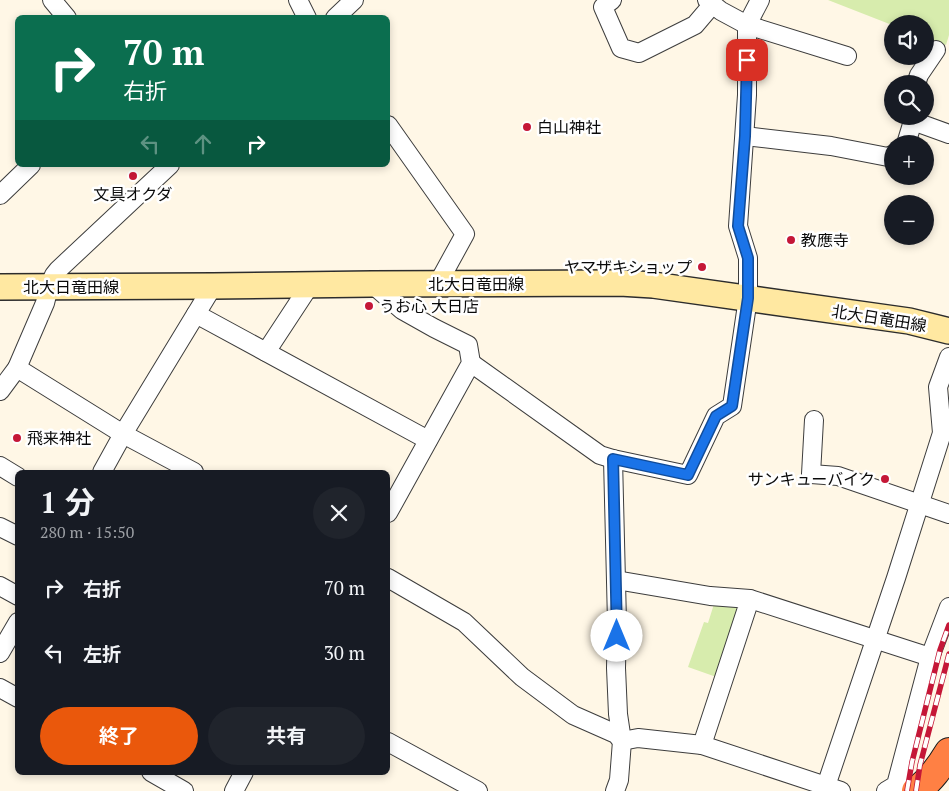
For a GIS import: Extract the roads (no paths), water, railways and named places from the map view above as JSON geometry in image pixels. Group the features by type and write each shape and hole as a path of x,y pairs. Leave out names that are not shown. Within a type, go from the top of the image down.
{"highway":[{"path":"916,791 941,766 949,752"},
{"path":"942,791 949,758"},
{"path":"933,791 949,782"}],"main road":[{"name":"北大日竜田線","path":"0,287 620,283 653,285 908,321 949,331"}],"street":[{"path":"52,0 65,15"},
{"path":"298,0 306,15"},
{"path":"338,15 354,0"},
{"path":"612,0 603,6 621,48 639,54 696,25 710,2 721,11 747,25 848,56"},
{"path":"471,363 600,454 613,459 688,475 716,416 732,406 748,298 748,258 738,226 747,95 747,25 760,0"},
{"path":"919,75 936,50"},
{"path":"927,125 949,134"},
{"path":"390,128 465,234 437,285"},
{"path":"745,136 831,146 884,156"},
{"path":"0,195 29,167"},
{"path":"0,392 17,368 45,303 54,275 168,167"},
{"path":"372,284 402,310 468,345 471,363 390,509"},
{"path":"266,352 310,285"},
{"path":"103,470 213,286"},
{"path":"196,314 428,440"},
{"path":"622,741 638,738 702,744 834,788 876,639 942,433 938,387 949,357"},
{"path":"17,368 123,434 190,470"},
{"path":"814,420 811,474 838,476 949,514"},
{"path":"613,459 617,622 616,668 618,714 622,741 619,780 615,791"},
{"path":"0,466 15,475"},
{"path":"0,526 15,534"},
{"path":"390,579 464,622 522,677 573,715 616,734 622,741"},
{"path":"616,580 710,596 750,598 930,657"},
{"path":"0,586 15,594"},
{"path":"702,744 750,598"},
{"path":"886,791 896,785 930,657 949,607"},
{"path":"0,653 15,627"},
{"path":"0,688 15,696"},
{"path":"390,743 478,791"},
{"path":"156,775 184,791"},
{"path":"234,791 242,775"}],"railway":[{"path":"907,791 912,762 940,650 949,625"},
{"path":"916,791 920,765 949,654"}],"place":[{"name":"白山神社","path":"527,127"},
{"name":"文具オクダ","path":"133,176"},
{"name":"教應寺","path":"791,240"},
{"name":"ヤマザキショップ","path":"702,267"},
{"name":"うお心 大日店","path":"369,306"},
{"name":"飛来神社","path":"17,438"},
{"name":"サンキューバイク","path":"885,479"}]}
